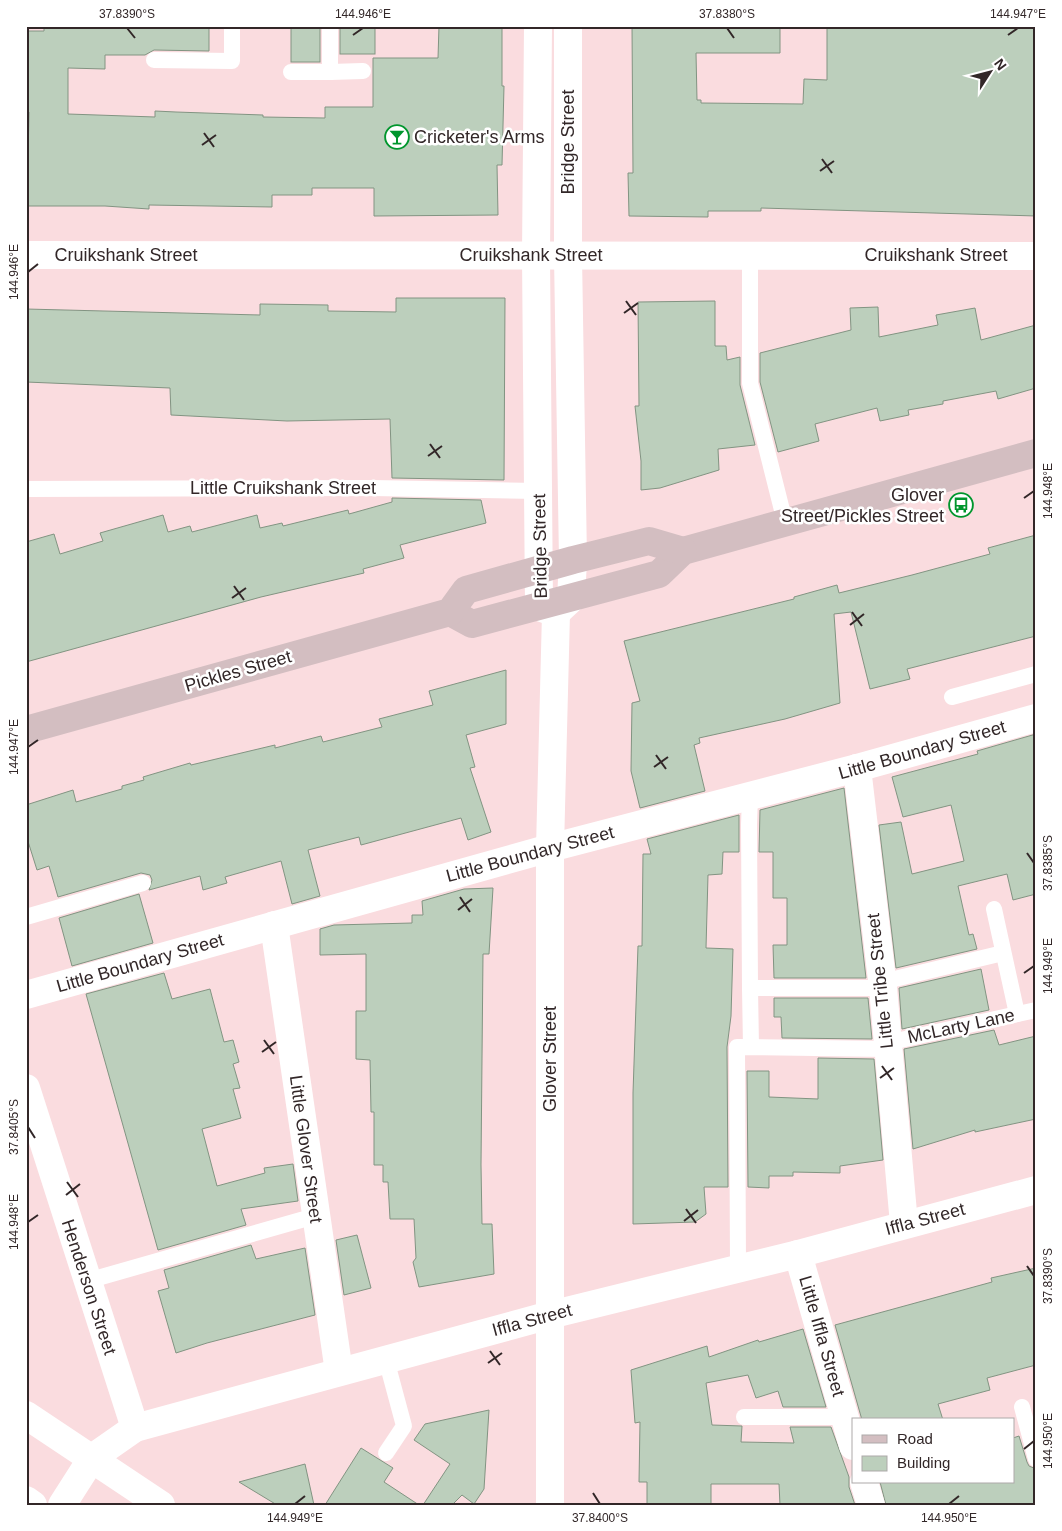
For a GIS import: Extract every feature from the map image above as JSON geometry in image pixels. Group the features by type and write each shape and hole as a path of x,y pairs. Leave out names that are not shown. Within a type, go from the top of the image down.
{"street":[{"name":"Bridge Street","path":"538,26 536,255 539,491 538,570 556,606"},
{"name":"Bridge Street","path":"556,606 573,560 568,256 568,26"},
{"name":"Cruikshank Street","path":"26,254 1036,256"},
{"path":"683,551 649,541 573,560 466,590 450,612 472,624 556,606 659,574 683,551 1036,453"},
{"name":"Glover Street","path":"550,1505 550,848 556,606"},
{"name":"Pickles Street","path":"26,730 450,612"},
{"name":"Little Boundary Street","path":"26,996 550,848 857,768 1036,718"},
{"name":"Little Tribe Street","path":"857,768 882,985 904,1224"},
{"name":"Little Glover Street","path":"274,925 339,1372"},
{"name":"Henderson Street","path":"26,1088 135,1428"},
{"name":"Iffla Street","path":"62,1505 92,1458 135,1428 550,1315 798,1254 1036,1190"},
{"name":"Little Iffla Street","path":"798,1254 852,1442"},
{"path":"26,1415 161,1505"},
{"path":"865,1484 871,1505"},
{"path":"26,1500 33,1505"}],"lane":[{"path":"154,60 232,61 232,26"},
{"path":"330,26 330,72"},
{"path":"291,72 363,71"},
{"path":"750,254 750,383 785,522"},
{"name":"Little Cruikshank Street","path":"26,489 372,488 539,491"},
{"path":"952,697 1036,674"},
{"path":"738,1268 737,1047 751,1047 748,825 750,796"},
{"path":"26,917 143,883"},
{"path":"994,909 1002,953 1017,1014"},
{"path":"750,988 882,985 1002,953"},
{"name":"McLarty Lane","path":"751,1047 887,1046 1036,1010"},
{"path":"87,1281 315,1216"},
{"path":"386,1359 404,1426 386,1453"},
{"path":"1022,1407 1036,1459"},
{"path":"744,1418 845,1417"}],"building":[{"path":"44,26 209,26 209,51 154,50 145,55 105,55 105,69 68,68 68,114 155,117 155,111 263,115 263,117 325,118 325,107 373,107 373,58 438,58 439,26 502,26 502,86 504,86 502,165 497,165 498,215 374,216 374,188 312,188 312,195 272,195 272,207 149,205 149,209 105,206 27,206 29,112 26,112 26,31 44,31"},
{"path":"291,26 320,26 320,62 291,62"},
{"path":"340,26 375,26 375,54 340,54"},
{"path":"632,26 780,26 780,53 696,53 697,100 701,100 701,103 803,104 804,79 827,80 827,26 1036,26 1036,216 761,208 761,211 708,211 708,217 629,216 628,173 633,173"},
{"path":"396,298 505,298 504,480 392,478 390,419 287,421 171,415 170,388 26,382 26,309 260,315 260,304 328,305 328,311 396,312"},
{"path":"715,301 715,346 726,346 727,360 740,357 740,385 755,445 718,449 719,470 660,488 641,490 641,461 635,406 639,406 638,302"},
{"path":"878,307 879,337 938,325 936,315 975,308 981,340 1036,325 1036,388 998,399 996,391 943,401 943,404 908,410 909,415 880,421 877,408 815,424 819,441 778,452 760,382 760,353 851,330 850,308"},
{"path":"392,498 481,500 486,523 400,545 404,558 363,569 364,573 261,597 26,662 26,542 54,534 60,554 103,541 100,533 163,515 168,532 190,526 192,532 257,515 260,528 282,523 283,526 348,510 349,514 392,502"},
{"path":"1036,535 1036,636 907,669 910,679 870,689 851,612 834,614 840,703 785,719 699,738 700,743 694,745 705,791 640,808 631,771 632,703 640,701 624,641 794,599 794,597 837,585 839,593 912,575 990,554 988,548"},
{"path":"506,670 506,724 466,735 475,767 470,768 491,832 468,840 461,818 361,845 359,837 308,850 320,896 292,904 281,861 225,877 227,883 203,890 200,876 149,890 152,880 150,875 141,873 58,897 49,866 37,870 26,835 26,805 73,790 76,802 122,789 122,786 144,780 143,777 190,763 191,765 275,745 275,748 321,736 323,742 382,727 379,719 433,705 429,691"},
{"path":"1036,734 1036,894 1013,900 1007,874 958,886 969,935 973,934 977,949 896,968 879,825 901,822 912,874 964,861 951,805 903,817 892,777 978,754 977,751"},
{"path":"844,788 866,978 774,978 773,945 787,945 787,898 773,898 773,852 759,852 760,810"},
{"path":"739,815 739,852 723,852 722,874 708,875 706,948 733,949 731,1016 727,1047 728,1187 704,1187 706,1214 695,1222 633,1224 633,1093 638,946 642,946 643,854 651,854 647,839"},
{"path":"493,888 489,954 483,954 481,1165 482,1224 492,1224 494,1274 419,1287 413,1262 416,1258 414,1219 390,1219 388,1182 383,1182 383,1165 374,1165 374,1112 371,1112 370,1060 356,1059 356,1011 366,1011 366,954 320,955 320,929 334,925 412,923 412,915 423,915 422,901 464,889"},
{"path":"139,894 153,943 72,966 59,918"},
{"path":"981,969 989,1010 902,1029 899,988"},
{"path":"164,973 172,999 210,989 224,1042 233,1040 239,1062 233,1064 240,1088 233,1089 241,1118 202,1129 217,1186 265,1173 264,1168 293,1164 298,1201 241,1209 246,1225 158,1250 86,994"},
{"path":"774,998 868,998 872,1039 782,1038 781,1017 774,1017"},
{"path":"994,1030 999,1045 1036,1036 1036,1119 975,1132 975,1130 913,1149 904,1049"},
{"path":"818,1058 874,1059 883,1160 840,1166 840,1173 793,1172 793,1176 769,1176 769,1188 748,1187 747,1071 769,1071 769,1097 818,1099"},
{"path":"357,1235 371,1288 344,1295 336,1240"},
{"path":"251,1245 256,1259 305,1248 315,1315 176,1353 158,1291 169,1288 164,1270"},
{"path":"1036,1268 1036,1365 987,1378 990,1390 938,1404 942,1418 861,1418 835,1325 992,1282 991,1278"},
{"path":"803,1329 826,1407 783,1407 778,1391 756,1398 748,1375 706,1383 712,1425 742,1426 741,1442 794,1443 790,1427 831,1427 849,1477 849,1487 855,1505 780,1505 779,1484 711,1484 711,1505 647,1505 647,1482 639,1482 640,1422 635,1423 631,1370 707,1346 709,1357 758,1340 759,1342"},
{"path":"489,1410 484,1489 474,1504 462,1495 452,1505 423,1505 450,1464 414,1440 425,1424"},
{"path":"1019,1436 1029,1466 1036,1469 1036,1505 886,1505 881,1484 1014,1484 1014,1438"},
{"path":"361,1448 393,1468 384,1482 419,1505 325,1505"},
{"path":"305,1464 314,1505 277,1505 239,1482"}],"place":[{"name":"Cricketer's Arms","path":"397,137"},
{"name":"Glover Street/Pickles Street","path":"961,505"}]}
